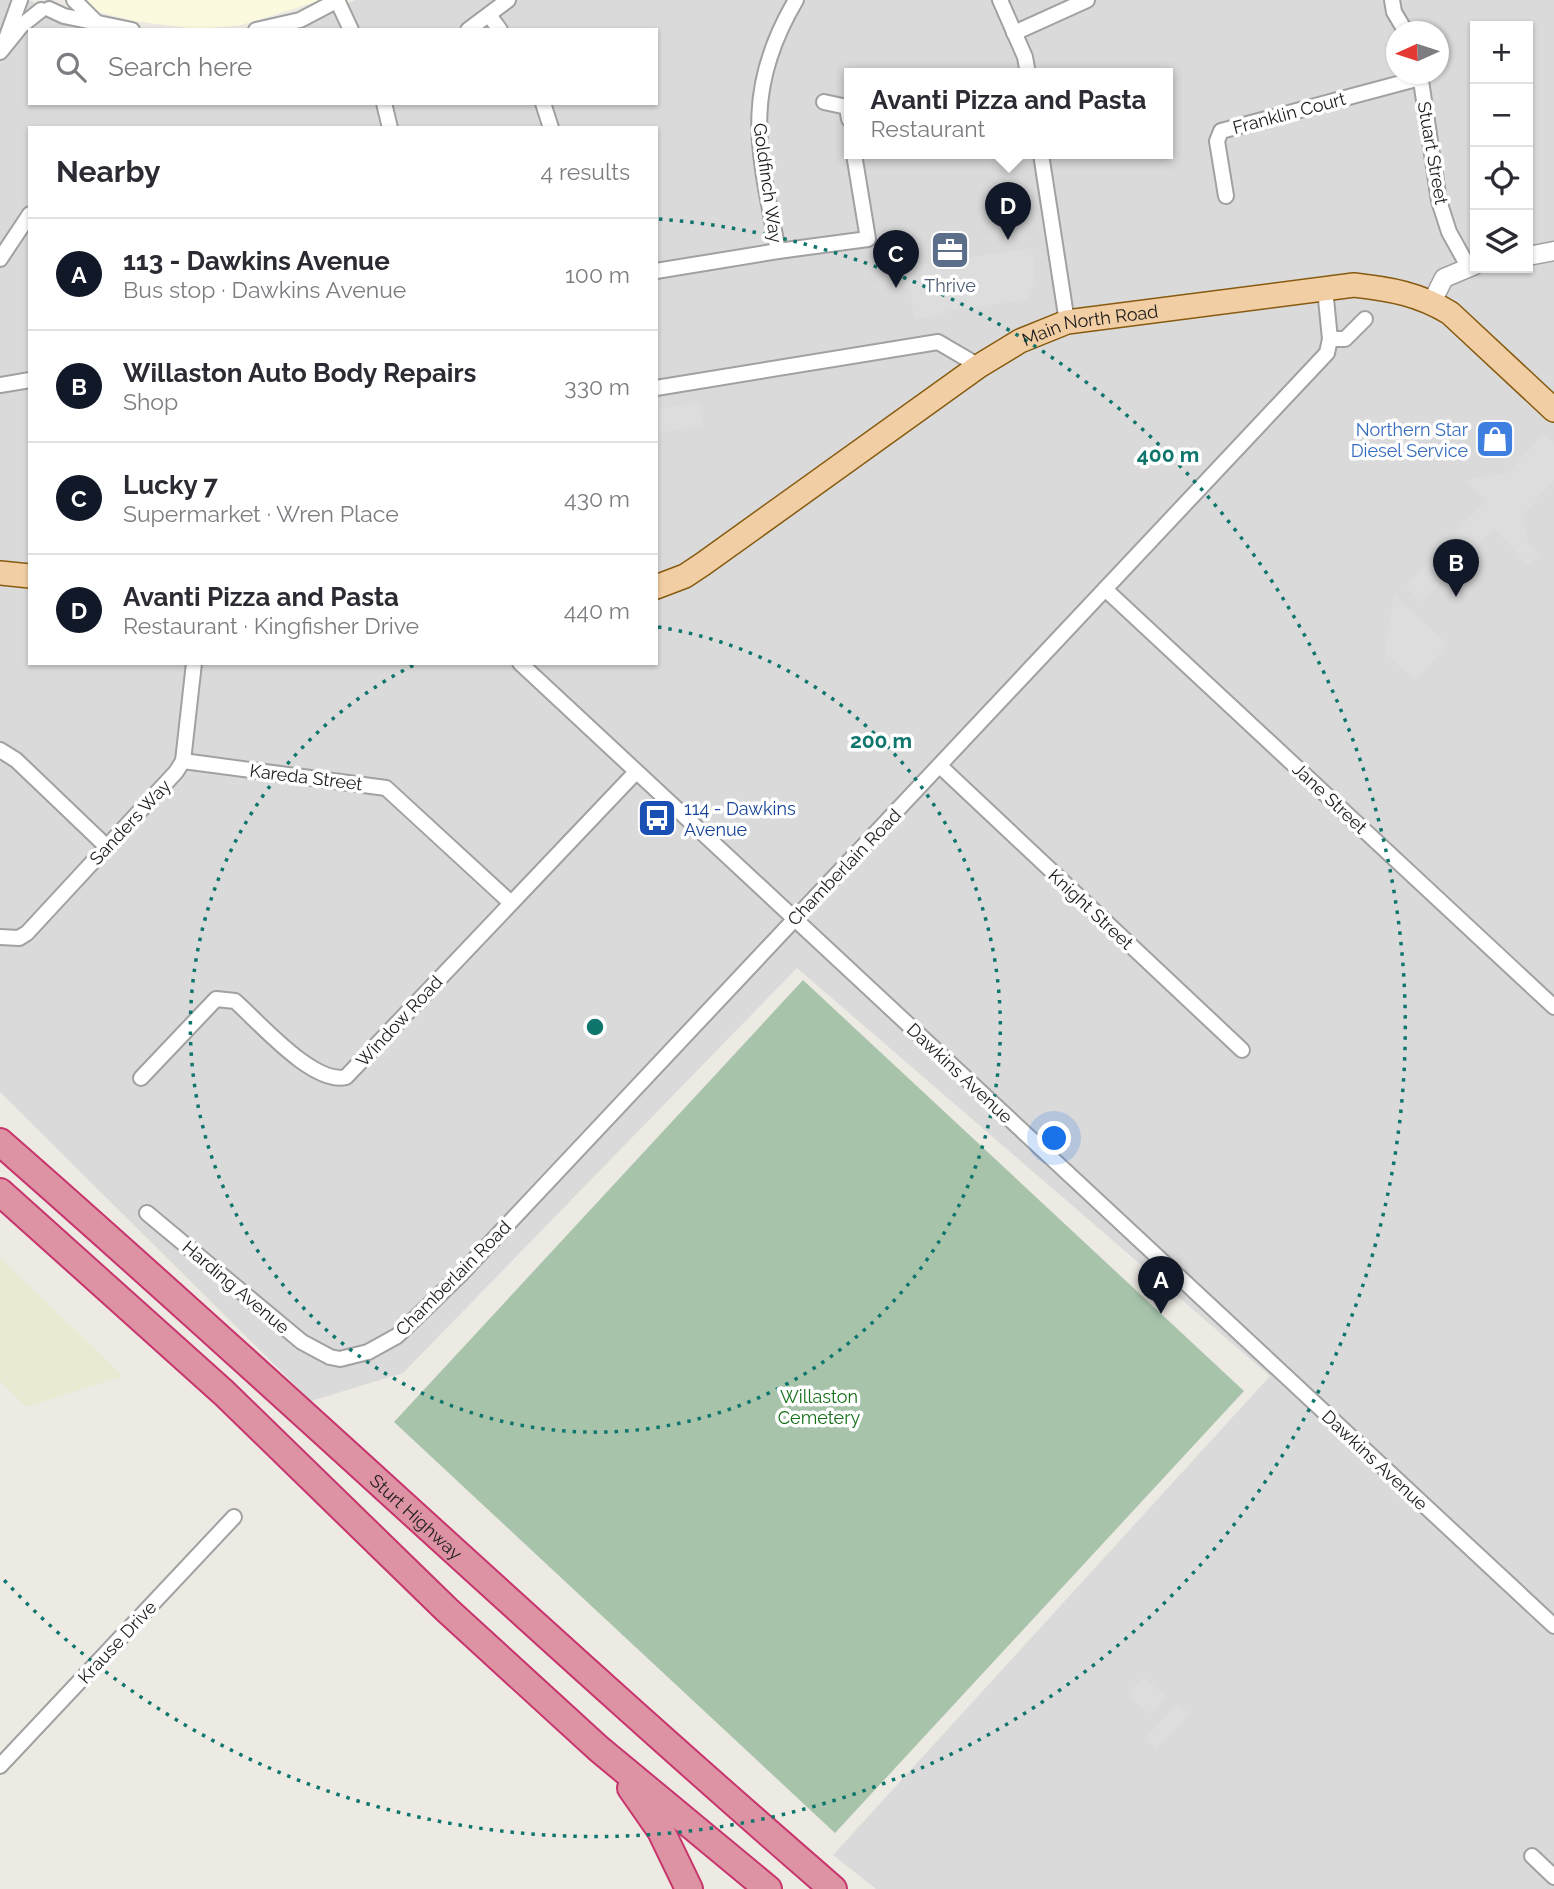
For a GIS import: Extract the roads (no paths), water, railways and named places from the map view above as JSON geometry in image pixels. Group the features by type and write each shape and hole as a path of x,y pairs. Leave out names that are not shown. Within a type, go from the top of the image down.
{"highway":[{"name":"Sturt Highway","path":"0,1142 201,1318 610,1692 833,1889"},
{"path":"0,1192 224,1393 447,1610 599,1748 768,1889"},
{"path":"599,1748 661,1831 689,1889"}],"main road":[{"name":"Main North Road","path":"658,586 685,576 703,564 979,366 1020,341 1067,322 1354,285 1398,289 1432,302 1450,313 1554,410"},
{"path":"0,573 28,576"}],"street":[{"path":"2,49 22,0 32,8 49,6 123,28"},
{"path":"74,0 96,22"},
{"path":"266,28 300,20 338,0 350,28"},
{"path":"471,28 508,0"},
{"name":"Goldfinch Way","path":"658,271 778,251 763,176 758,108 772,48 796,0"},
{"path":"1000,0 1026,68"},
{"path":"1014,33 1087,0"},
{"path":"1392,0 1394,12 1399,21"},
{"path":"2,49 21,26 49,6"},
{"path":"489,15 499,28"},
{"name":"Franklin Court","path":"1226,195 1217,141 1221,131 1391,84"},
{"name":"Stuart Street","path":"1421,84 1439,201 1449,232 1470,263"},
{"path":"824,102 844,110"},
{"path":"384,105 390,126"},
{"path":"544,105 550,126"},
{"path":"778,251 868,239 855,159"},
{"path":"1042,159 1067,322"},
{"path":"0,259 28,217"},
{"path":"1533,255 1554,251"},
{"path":"1432,302 1444,278 1470,267"},
{"path":"1325,289 1330,340 1345,340 1366,319"},
{"name":"Chamberlain Road","path":"330,1357 340,1359 368,1352 397,1336 461,1274 666,1058 793,918 941,767 1325,356 1330,340"},
{"path":"658,388 938,342 979,366"},
{"path":"0,385 28,380"},
{"name":"Jane Street","path":"1105,589 1554,1007"},
{"name":"Sanders Way","path":"0,937 23,937 183,761 194,665"},
{"name":"Dawkins Avenue","path":"522,665 1554,1626"},
{"path":"0,750 16,760 107,847"},
{"name":"Kareda Street","path":"183,761 386,788 511,903"},
{"name":"Knight Street","path":"941,767 1242,1050"},
{"name":"Window Road","path":"141,1078 216,999 227,998 235,1001 309,1067 327,1077 346,1077 636,772"},
{"name":"Harding Avenue","path":"146,1213 302,1342 330,1357"},
{"name":"Krause Drive","path":"0,1766 234,1517"},
{"path":"1532,1856 1554,1877"}],"place":[{"name":"Avanti Pizza and Pasta","path":"1008,240"},
{"name":"Thrive","path":"950,250"},
{"name":"Lucky 7","path":"896,288"},
{"name":"Northern Star Diesel Service","path":"1495,439"},
{"name":"Willaston Auto Body Repairs","path":"1456,597"},
{"name":"114 - Dawkins Avenue","path":"657,818"},
{"name":"113 - Dawkins Avenue","path":"1161,1314"}],"park label":[{"name":"Willaston Cemetery","path":"819,1406"}]}
